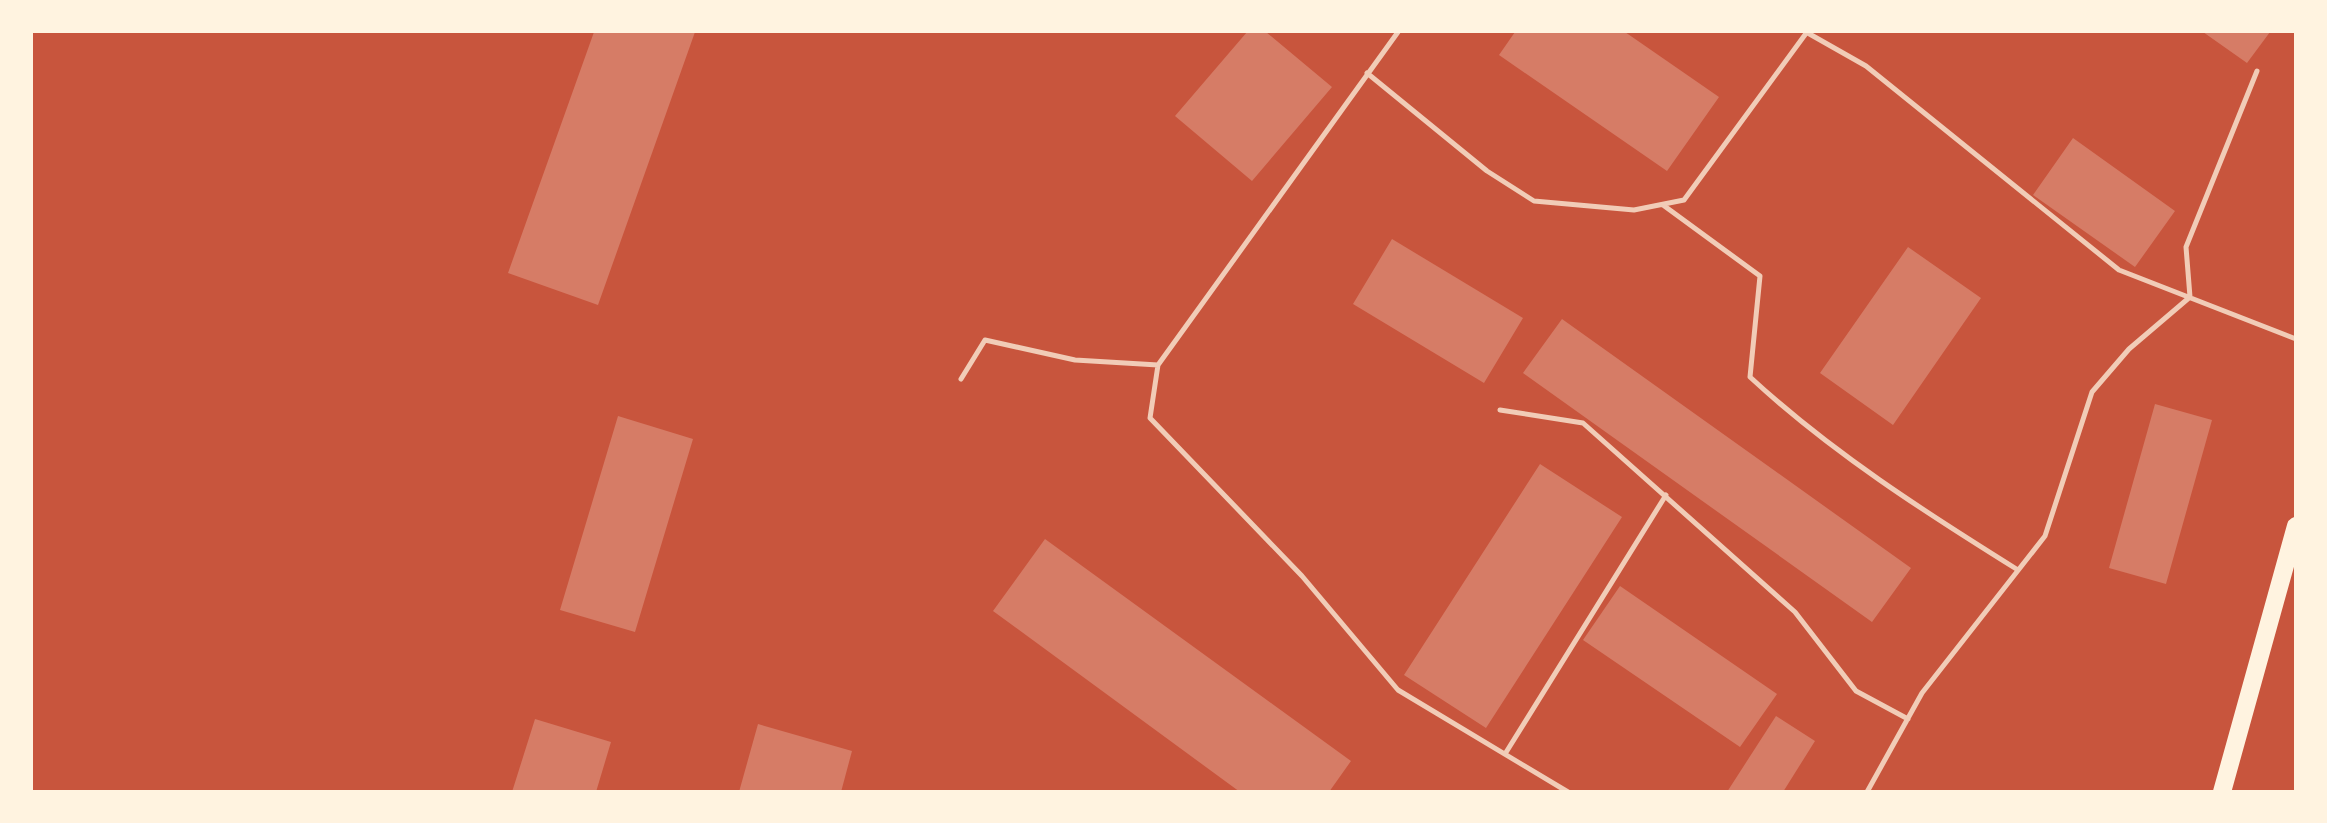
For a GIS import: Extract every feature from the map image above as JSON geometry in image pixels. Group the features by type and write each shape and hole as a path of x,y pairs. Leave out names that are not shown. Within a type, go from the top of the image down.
{"main road":[{"path":"2222,792 2295,526"}],"lane":[{"path":"1398,32 1158,365 1150,418 1302,576 1398,690 1568,792"},
{"path":"1367,73 1487,171 1534,201 1634,209 1684,200 1806,32 1866,66 2119,270 2295,339"},
{"path":"2190,297 2186,247 2257,71"},
{"path":"1662,204 1760,276 1750,377 1791,415 1911,503 2018,570"},
{"path":"1867,792 1922,694 2045,536 2092,392 2129,349 2190,297"},
{"path":"961,379 985,340 1075,360 1158,365"},
{"path":"1500,410 1583,423 1796,612 1856,691 1908,719"},
{"path":"1505,754 1666,495"}],"building":[{"path":"594,32 695,32 598,305 508,273"},
{"path":"1247,32 1266,32 1332,87 1252,181 1175,116"},
{"path":"1515,32 1625,32 1719,97 1667,171 1499,55"},
{"path":"2203,32 2270,32 2247,63"},
{"path":"2073,138 2175,211 2135,267 2033,195"},
{"path":"1392,239 1523,318 1484,383 1353,304"},
{"path":"1908,247 1981,298 1893,425 1820,373"},
{"path":"1562,319 1911,568 1872,622 1523,373"},
{"path":"2155,404 2212,420 2166,584 2109,568"},
{"path":"618,416 693,439 635,632 560,610"},
{"path":"1540,464 1622,517 1486,728 1404,675"},
{"path":"1045,539 1351,761 1329,792 1240,792 993,611"},
{"path":"1620,586 1777,694 1740,747 1583,640"},
{"path":"1776,716 1815,741 1783,792 1727,792"},
{"path":"535,719 611,742 596,792 512,792"},
{"path":"758,724 852,751 841,792 739,792"}]}
